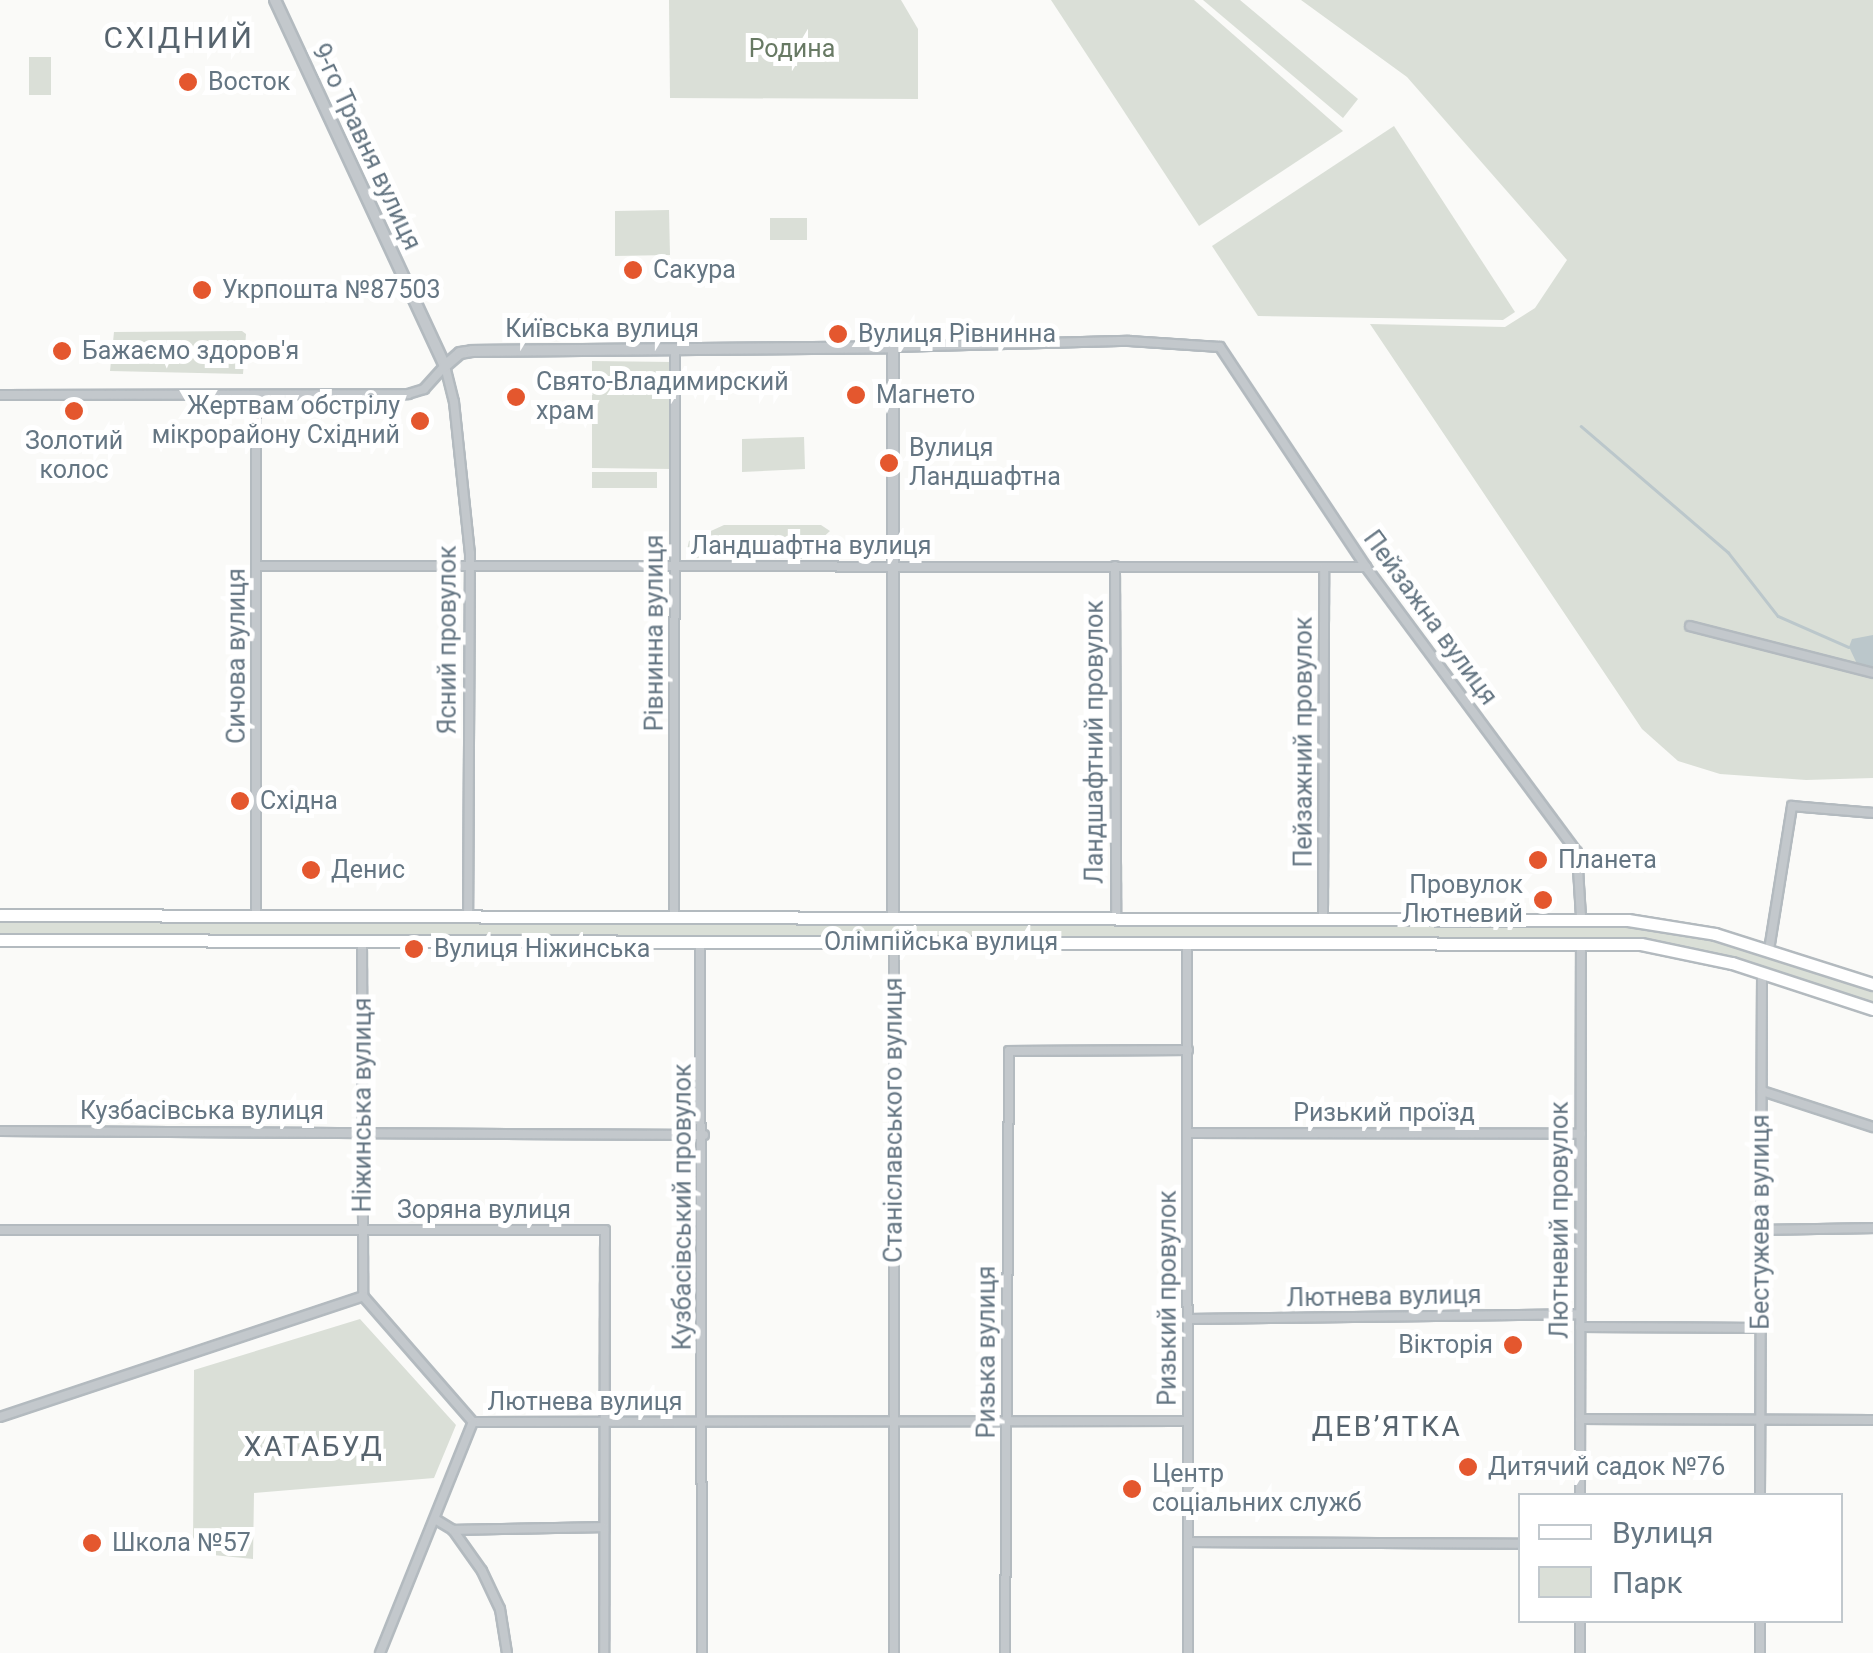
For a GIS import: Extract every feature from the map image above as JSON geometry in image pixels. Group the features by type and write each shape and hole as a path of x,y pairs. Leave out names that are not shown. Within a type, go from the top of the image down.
{"main road":[{"name":"Олімпійська вулиця","path":"0,915 1581,918 1681,925 1873,984"},
{"name":"Ніжинська вулиця","path":"362,942 363,915"},
{"name":"Станіславського вулиця","path":"893,918 894,943"},
{"path":"1581,918 1581,944"},
{"name":"Олімпійська вулиця","path":"0,940 1658,945 1873,1009"},
{"name":"Бестужева вулиця","path":"1762,973 1769,950"}],"street":[{"name":"9-го Травня вулиця","path":"275,0 445,366"},
{"name":"Київська вулиця","path":"0,395 408,394 424,390 465,351 1121,341 1220,347"},
{"name":"Станіславського вулиця","path":"893,347 893,918"},
{"name":"Пейзажна вулиця","path":"1220,347 1366,567 1576,852 1581,918"},
{"name":"Рівнинна вулиця","path":"674,918 675,349"},
{"name":"Ясний провулок","path":"445,366 456,418 470,566 468,916"},
{"name":"Сичова вулиця","path":"256,395 256,916"},
{"name":"Ландшафтна вулиця","path":"256,566 1366,567"},
{"name":"Ландшафтний провулок","path":"1115,566 1116,918"},
{"name":"Пейзажний провулок","path":"1323,918 1324,566"},
{"path":"1690,626 1873,672"},
{"path":"1769,950 1792,806 1873,812"},
{"name":"Ніжинська вулиця","path":"362,942 363,1296"},
{"name":"Кузбасівський провулок","path":"700,942 704,1134 702,1653"},
{"name":"Ризький провулок","path":"1187,942 1188,1653"},
{"name":"Станіславського вулиця","path":"894,943 894,1653"},
{"name":"Лютневий провулок","path":"1580,1493 1581,944"},
{"name":"Бестужева вулиця","path":"1760,1493 1762,973"},
{"name":"Ризька вулиця","path":"1005,1653 1008,1051 1188,1050"},
{"path":"1762,1091 1873,1127"},
{"name":"Кузбасівська вулиця","path":"0,1131 704,1134"},
{"name":"Ризький проїзд","path":"1188,1133 1580,1134"},
{"path":"1761,1230 1873,1228"},
{"name":"Зоряна вулиця","path":"0,1230 605,1230 604,1653"},
{"path":"0,1417 363,1296"},
{"name":"Лютнева вулиця","path":"363,1296 473,1422 1188,1421"},
{"name":"Лютнева вулиця","path":"1188,1319 1580,1314"},
{"path":"1580,1328 1761,1328"},
{"path":"1580,1420 1873,1420"},
{"path":"380,1653 473,1422"},
{"path":"435,1519 453,1530 482,1572 500,1609 508,1653"},
{"path":"453,1530 604,1527"},
{"path":"1188,1542 1518,1544"},
{"path":"1580,1623 1580,1653"},
{"path":"1760,1623 1760,1653"}],"green space":[{"name":"Родина","path":"669,0 901,0 918,29 918,99 670,98"},
{"path":"1051,0 1194,0 1343,131 1199,226"},
{"path":"1203,0 1240,0 1358,99 1343,118"},
{"path":"1301,0 1873,0 1873,778 1806,780 1720,774 1678,761 1642,729 1370,324 1505,327 1535,308 1567,260 1407,77"},
{"path":"29,57 51,57 51,95 29,95"},
{"path":"1394,126 1515,312 1503,320 1258,316 1212,246"},
{"path":"669,210 670,255 615,256 615,211"},
{"path":"770,218 807,218 807,240 770,240"},
{"path":"114,332 246,334 243,374 110,371"},
{"path":"592,361 673,362 672,469 592,468"},
{"path":"804,437 805,469 742,472 742,439"},
{"path":"592,472 657,472 657,488 592,488"},
{"path":"724,525 821,525 830,531 819,541 821,551 815,559 698,558 686,554 689,541"},
{"path":"0,916 1653,921 1873,984 1873,1009 1674,948 0,941"},
{"path":"360,1319 456,1425 434,1478 254,1493 253,1559 193,1553 194,1370"}],"shaded area":[{"path":"1873,635 1873,668 1858,666 1849,647 1852,639"}],"waterway":[{"path":"1581,426 1728,552 1778,616 1849,647"}],"place":[{"name":"Восток","path":"188,82"},
{"name":"Сакура","path":"633,270"},
{"name":"Укрпошта №87503","path":"202,290"},
{"name":"Вулиця Рівнинна","path":"838,334"},
{"name":"Бажаємо здоров'я","path":"62,351"},
{"name":"Магнето","path":"856,395"},
{"name":"Свято-Владимирский храм","path":"516,397"},
{"name":"Золотий колос","path":"74,411"},
{"name":"Жертвам обстрілу мікрорайону Східний","path":"420,421"},
{"name":"Вулиця Ландшафтна","path":"889,463"},
{"name":"Східна","path":"240,801"},
{"name":"Планета","path":"1538,860"},
{"name":"Денис","path":"311,870"},
{"name":"Провулок Лютневий","path":"1543,900"},
{"name":"Вулиця Ніжинська","path":"414,949"},
{"name":"Вікторія","path":"1513,1345"},
{"name":"Дитячий садок №76","path":"1468,1467"},
{"name":"Центр соціальних служб","path":"1132,1489"},
{"name":"Школа №57","path":"92,1543"}],"district":[{"name":"СХІДНИЙ","path":"179,38"},
{"name":"ДЕВ’ЯТКА","path":"1387,1427"},
{"name":"ХАТАБУД","path":"314,1447"}]}
